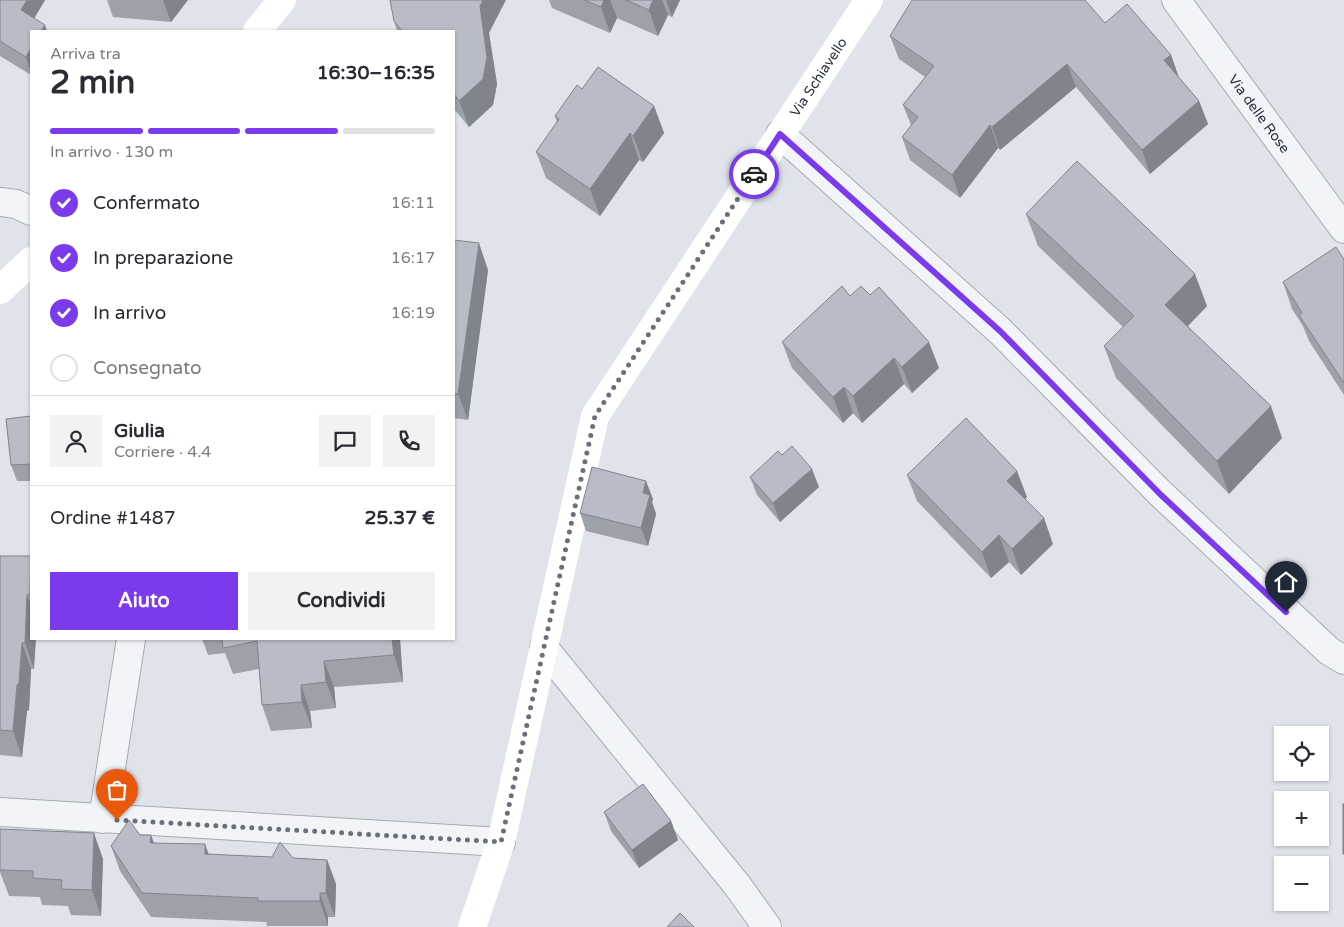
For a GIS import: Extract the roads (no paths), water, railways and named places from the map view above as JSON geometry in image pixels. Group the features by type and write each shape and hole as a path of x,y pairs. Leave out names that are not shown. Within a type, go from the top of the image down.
{"street":[{"path":"258,30 282,0"},
{"name":"Via Schiavello","path":"472,927 501,842 595,416 869,0"},
{"name":"Via delle Rose","path":"1176,0 1344,229"},
{"path":"780,134 1000,331 1160,494 1329,651 1344,660"},
{"path":"0,202 16,204 30,211"},
{"path":"0,290 30,262"},
{"path":"103,818 131,640"},
{"path":"544,648 737,885 767,927"},
{"path":"0,812 501,842"}]}
